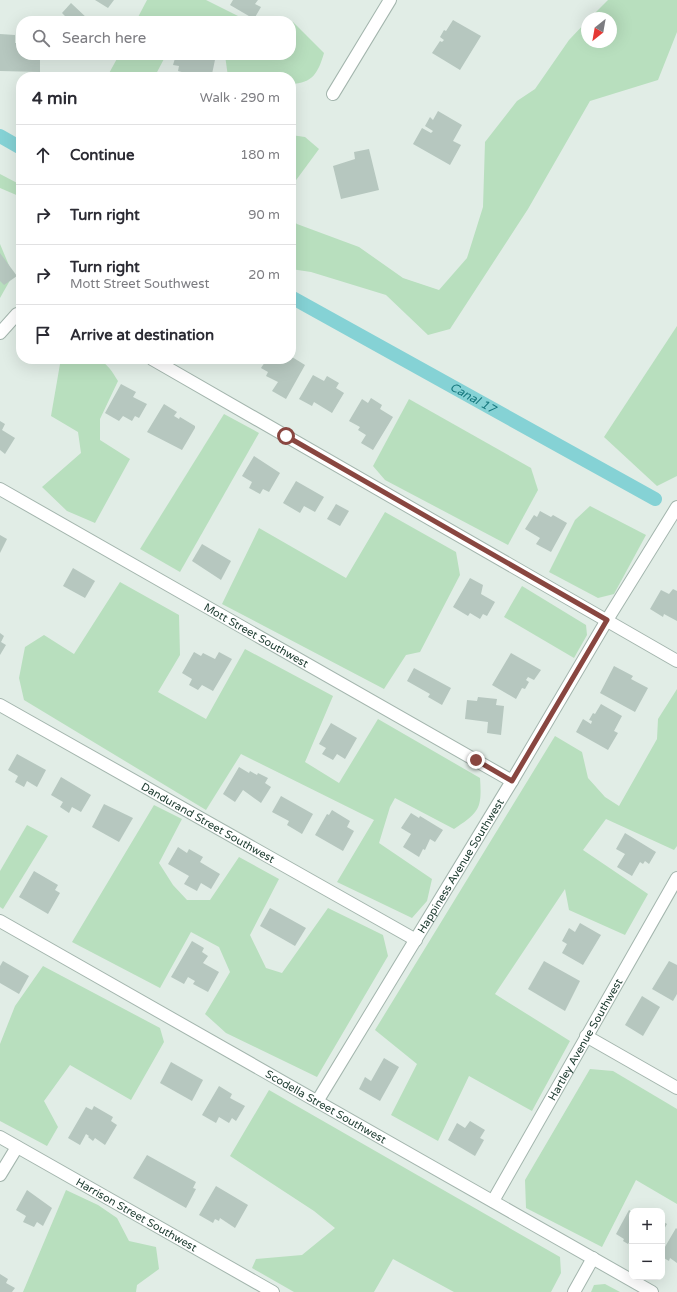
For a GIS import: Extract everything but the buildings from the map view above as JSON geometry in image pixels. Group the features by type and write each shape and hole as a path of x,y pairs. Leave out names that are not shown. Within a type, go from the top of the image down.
{"street":[{"path":"333,94 390,0"},
{"path":"0,333 16,315"},
{"path":"161,364 677,661"},
{"name":"Mott Street Southwest","path":"0,489 512,781"},
{"name":"Happiness Avenue Southwest","path":"318,1100 512,781 607,620 677,507"},
{"name":"Dandurand Street Southwest","path":"0,705 416,940"},
{"name":"Hartley Avenue Southwest","path":"493,1201 677,878"},
{"name":"Scodella Street Southwest","path":"0,920 318,1100 652,1292"},
{"path":"586,1036 677,1088"},
{"name":"Harrison Street Southwest","path":"0,1137 273,1292"},
{"path":"0,1175 17,1147"},
{"path":"574,1292 593,1258"}],"green space":[{"path":"147,0 206,0 238,16 139,16"},
{"path":"608,0 677,0 677,32 658,80 590,101 528,209 450,329 428,335 386,295 311,272 296,270 296,223 359,247 403,278 439,290 467,258 483,207 485,142 517,101 535,89 569,40 581,27 581,48 617,48 617,12 596,12"},
{"path":"296,25 324,53 314,76 305,82 296,83 296,72 227,72 226,60 296,60"},
{"path":"116,60 163,60 157,72 110,72"},
{"path":"296,136 305,137 319,149 296,180"},
{"path":"0,174 16,182 16,195 0,188"},
{"path":"0,244 13,275 0,298"},
{"path":"677,326 677,476 657,486 604,437"},
{"path":"60,364 106,364 118,381 100,419 100,440 130,459 95,523 67,511 42,487 81,453 78,432 51,416"},
{"path":"409,399 531,468 538,490 508,545 385,480 373,466"},
{"path":"224,414 259,433 180,572 140,549"},
{"path":"590,506 646,535 614,594 598,598 549,572 575,520"},
{"path":"385,512 456,552 460,575 420,652 406,655 384,689 222,604 259,528 346,578"},
{"path":"120,582 179,615 180,655 158,692 206,719 245,649 333,696 305,762 339,783 378,719 480,778 480,803 478,808 469,818 454,829 395,798 390,807 379,843 432,879 427,901 412,918 337,882 374,820 241,754 206,810 24,700 19,678 25,647 44,635 74,654"},
{"path":"522,586 586,625 587,635 574,658 504,617"},
{"path":"677,689 677,846 674,850 606,819 583,850 648,894 625,935 569,910 565,889 495,994 570,1041 532,1111 469,1076 438,1141 391,1115 417,1064 375,1030 555,736 582,752 588,778 605,797 619,806 657,739 658,719"},
{"path":"154,805 182,819 159,863 173,885 187,900 210,900 239,857 279,879 250,935 266,968 282,973 328,908 383,935 388,956 317,1077 226,1033 205,1014 230,972 219,947 191,932 160,988 72,942"},
{"path":"27,825 48,836 3,909 0,907 0,871"},
{"path":"43,966 160,1028 164,1042 131,1100 70,1065 44,1101 58,1127 47,1146 0,1121 0,1044 15,1006"},
{"path":"590,1069 613,1071 677,1109 677,1204 636,1180 602,1247 526,1208 525,1180"},
{"path":"269,1090 560,1257 561,1273 551,1292 454,1292 393,1259 374,1292 294,1292 252,1268 256,1259 302,1255 335,1228 314,1211 230,1156"},
{"path":"66,1190 98,1205 117,1218 129,1241 156,1247 159,1269 137,1285 136,1292 23,1292"},
{"path":"605,1284 620,1292 591,1292 594,1285"}],"waterway":[{"name":"Canal 17","path":"0,136 16,145"},
{"name":"Canal 17","path":"296,300 655,499"}],"route":[{"path":"286,436 607,620 512,781 476,760"}]}
